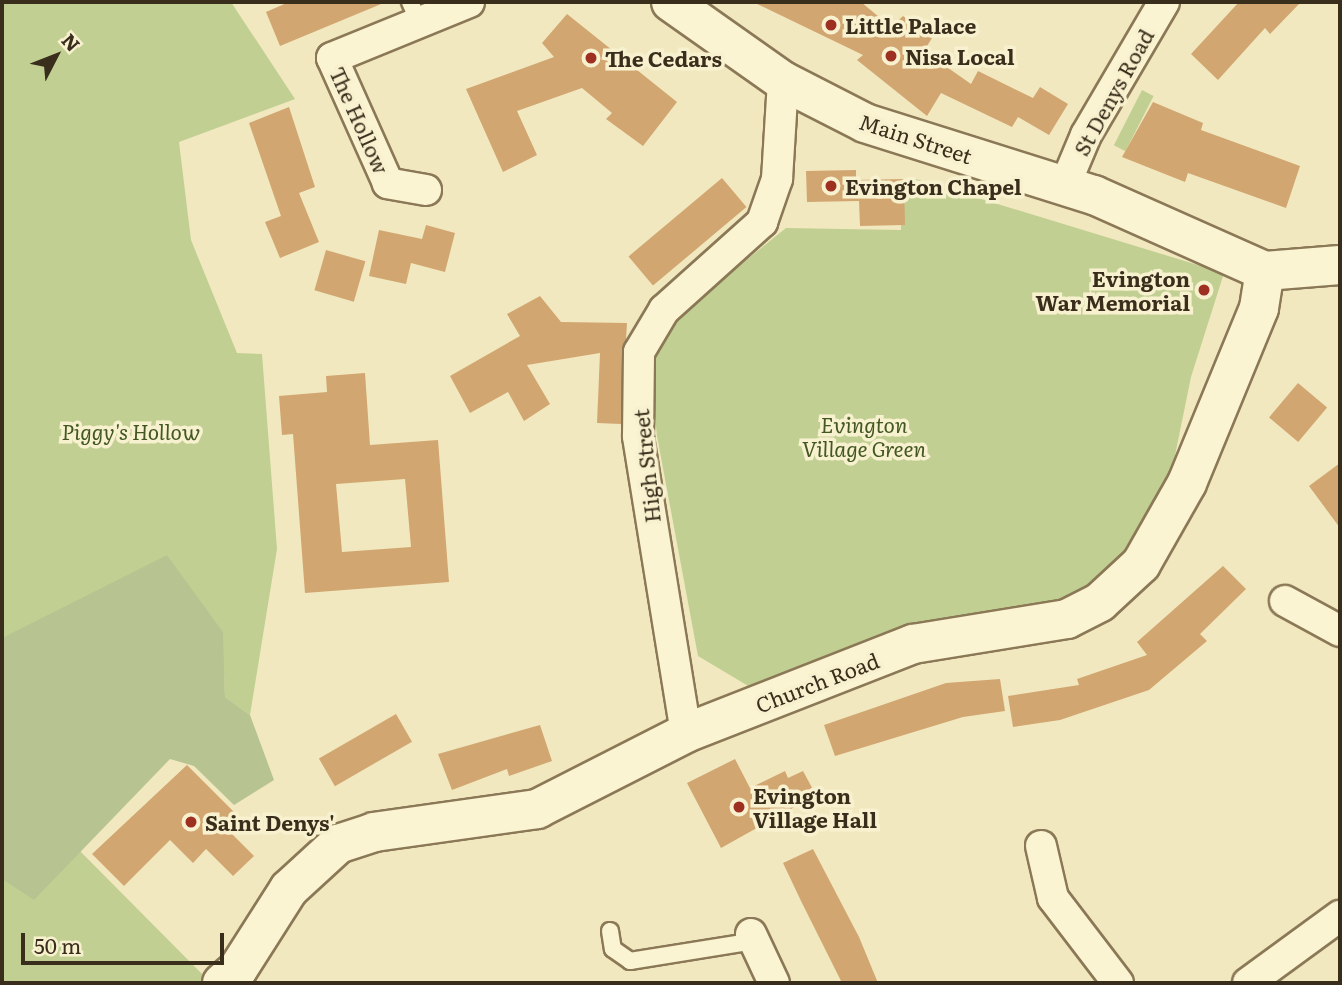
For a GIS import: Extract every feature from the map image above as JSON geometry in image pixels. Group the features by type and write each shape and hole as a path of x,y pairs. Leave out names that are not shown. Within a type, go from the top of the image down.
{"street":[{"path":"414,12 469,2"},
{"name":"Main Street","path":"671,2 783,81 865,123 1065,185 1160,220 1265,271"},
{"name":"St Denys Road","path":"1065,185 1086,135 1164,2"},
{"name":"The Hollow","path":"414,12 332,58 380,193 426,190"},
{"name":"High Street","path":"686,733 638,436 639,352 664,310 762,222 777,180 783,81"},
{"path":"1265,271 1340,265"},
{"name":"Church Road","path":"238,979 289,889 338,844 374,832 537,809 686,733 913,644 1067,619 1100,603 1140,564 1187,483 1259,308 1265,271"},
{"path":"1285,601 1340,631"},
{"path":"1041,846 1054,898 1118,983"},
{"path":"1248,983 1340,916"},
{"path":"753,937 774,983"}],"lane":[{"path":"610,931 612,949 630,961 753,937"}],"green space":[{"name":"Piggy's Hollow","path":"2,2 231,2 295,99 179,142 191,240 237,353 262,354 277,549 250,715 225,697 224,672 2,690"},
{"path":"1142,90 1154,96 1125,151 1114,145"},
{"name":"Evington Village Green","path":"916,179 1224,273 1191,377 1170,480 1119,565 1087,592 755,690 698,656 657,436 650,370 657,343 672,320 786,228 901,230 901,211"},
{"path":"167,555 223,632 225,697 250,715 274,780 234,805 194,766 170,759 34,900 2,879 2,638"},
{"path":"2,791 70,841 211,983 2,983"}],"building":[{"path":"289,2 386,2 280,46 266,12"},
{"path":"753,2 861,2 891,27 903,16 932,38 924,51 971,84 978,71 1033,98 1040,87 1068,104 1049,135 1018,117 1012,127 941,93 927,116 857,60 863,55"},
{"path":"1239,2 1301,2 1270,34 1265,28 1218,80 1191,54"},
{"path":"567,14 677,102 643,146 606,119 612,113 582,88 517,111 537,155 503,172 466,89 554,57 542,43"},
{"path":"1153,102 1203,123 1201,130 1300,166 1286,208 1188,173 1185,182 1122,157"},
{"path":"289,107 315,187 299,193 319,242 280,258 265,222 281,216 249,123"},
{"path":"856,170 856,180 904,179 905,225 860,226 859,201 807,202 806,171"},
{"path":"722,178 746,207 653,286 629,256"},
{"path":"426,225 455,233 445,272 411,263 406,284 369,276 379,230 422,239"},
{"path":"326,250 365,261 354,302 314,290"},
{"path":"540,296 561,322 627,323 621,424 597,423 600,353 527,365 550,404 524,421 508,392 470,413 450,376 520,336 507,314"},
{"path":"365,373 370,445 438,440 449,582 305,593 293,434 282,435 279,396 327,392 326,376","holes":["405,479 411,547 342,552 336,484"]},
{"path":"1298,383 1327,407 1298,442 1269,417"},
{"path":"1340,463 1340,528 1309,486"},
{"path":"1223,566 1246,589 1200,634 1207,641 1149,690 1060,720 1013,727 1008,696 1079,685 1077,679 1147,655 1137,642"},
{"path":"1000,679 1005,711 963,717 835,756 824,725 946,683"},
{"path":"396,714 412,742 335,786 319,758"},
{"path":"540,725 552,761 509,776 507,769 452,790 438,754"},
{"name":"Evington Village Hall","path":"735,759 750,788 785,771 788,778 803,771 816,795 721,848 687,783"},
{"name":"Saint Denys'","path":"187,765 239,817 227,829 254,856 233,876 206,849 193,863 170,840 124,886 92,854"},
{"path":"813,849 859,937 878,983 842,983 802,903 783,863"}],"place":[{"name":"Little Palace","path":"831,25"},
{"name":"Nisa Local","path":"891,56"},
{"name":"The Cedars","path":"591,58"},
{"name":"Evington Chapel","path":"831,186"},
{"name":"Evington War Memorial","path":"1204,290"},
{"name":"Evington Village Hall","path":"739,807"},
{"name":"Saint Denys'","path":"191,822"}]}
